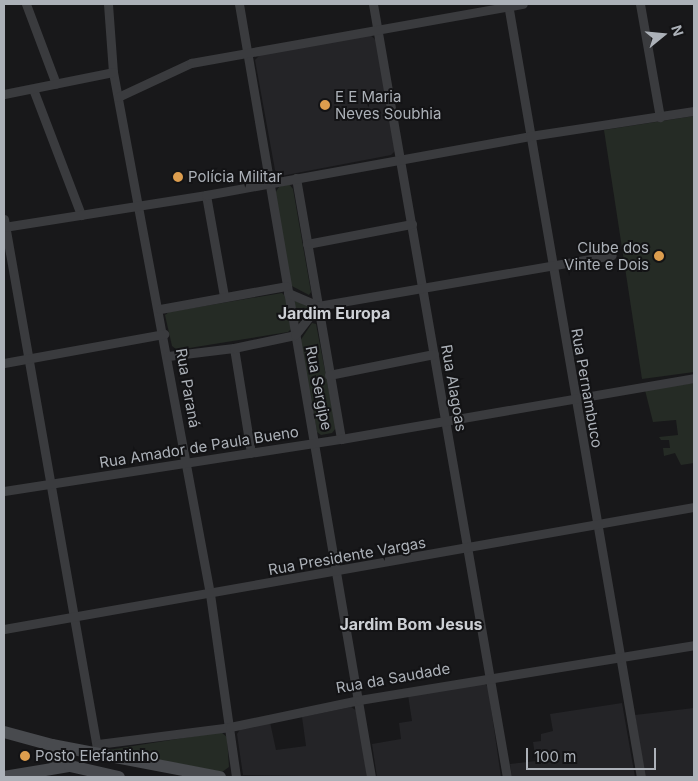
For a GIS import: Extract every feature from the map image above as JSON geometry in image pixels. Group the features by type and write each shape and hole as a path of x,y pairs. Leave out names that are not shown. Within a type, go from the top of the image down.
{"street":[{"path":"26,4 56,84"},
{"name":"Rua Paraná","path":"108,4 113,72 160,309 210,594 236,777"},
{"name":"Rua Sergipe","path":"239,4 271,182 287,289 316,443 371,777"},
{"name":"Rua Alagoas","path":"373,4 469,548 507,777"},
{"path":"118,97 191,63 248,51 378,31 508,5 524,4"},
{"path":"640,4 660,117"},
{"name":"Rua Pernambuco","path":"508,5 596,526 641,777"},
{"path":"4,94 113,72"},
{"path":"32,89 81,215"},
{"path":"97,749 76,617 27,359 4,224 139,206 530,136 694,111"},
{"name":"Rua Sergipe","path":"296,178 341,439"},
{"path":"206,195 224,296"},
{"path":"307,244 412,224"},
{"path":"160,309 224,296 287,289 318,306 423,290 612,255"},
{"path":"168,356 234,348 296,335 318,306"},
{"path":"4,362 164,334"},
{"path":"234,348 251,453"},
{"path":"329,375 434,354"},
{"name":"Rua Amador de Paula Bueno","path":"4,491 341,439 574,397 694,378"},
{"name":"Rua Presidente Vargas","path":"4,629 596,526 694,507"},
{"name":"Rua da Saudade","path":"97,749 230,727 359,700 491,677 694,645"},
{"path":"4,732 52,745 97,749 220,777"},
{"path":"52,745 54,769"},
{"path":"4,777 70,766 100,775 119,777"}],"shaded area":[{"name":"E E Maria Neves Soubhia","path":"370,35 376,40 395,151 391,155 281,176 275,170 255,60 261,54"},
{"name":"Clube dos Vinte e Dois","path":"694,116 694,372 642,379 604,130"},
{"path":"289,184 293,189 311,292 309,295 290,285 275,193 279,187"},
{"path":"282,293 285,296 291,329 288,332 177,350 172,346 165,315 169,312"},
{"path":"294,300 311,308 299,322 296,322"},
{"path":"312,323 316,324 336,428 332,433 321,435 317,432 300,341"},
{"path":"694,383 694,463 681,465 675,453 664,456 663,448 670,448 669,440 661,440 659,437 678,435 676,420 653,422 645,390"},
{"path":"484,683 488,687 501,777 377,777 372,744 401,739 399,723 412,721 408,695"},
{"path":"622,703 635,777 512,777 510,764 536,761 533,742 541,741 541,734 553,731 550,714"},
{"path":"351,707 357,711 367,777 243,775 237,734 241,728 270,722 276,750 306,746 302,717"},
{"path":"694,708 694,777 645,777 635,715"},
{"path":"221,732 227,737 229,767 222,772 108,750"}],"place":[{"name":"E E Maria Neves Soubhia","path":"325,105"},
{"name":"Polícia Militar","path":"178,177"},
{"name":"Clube dos Vinte e Dois","path":"659,256"},
{"name":"Posto Elefantinho","path":"25,756"}],"district":[{"name":"Jardim Europa","path":"334,313"},
{"name":"Jardim Bom Jesus","path":"411,624"}]}
